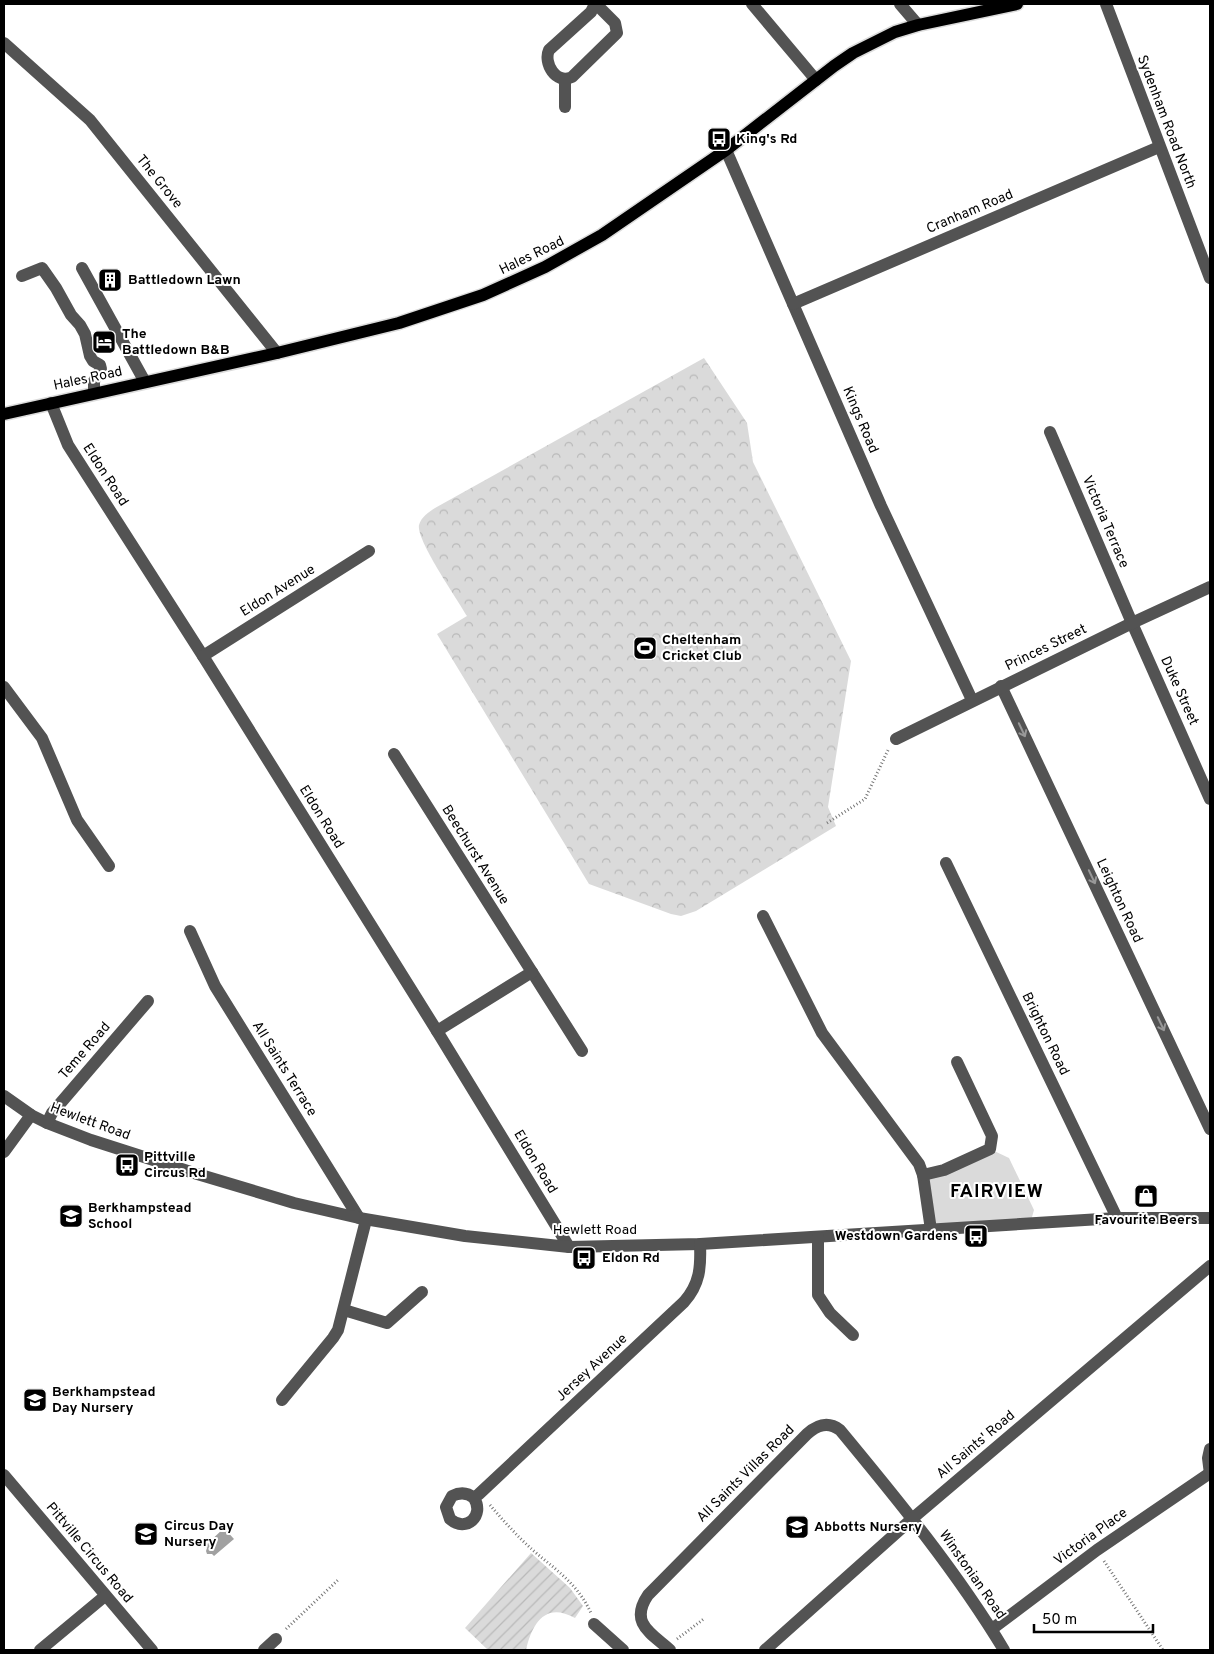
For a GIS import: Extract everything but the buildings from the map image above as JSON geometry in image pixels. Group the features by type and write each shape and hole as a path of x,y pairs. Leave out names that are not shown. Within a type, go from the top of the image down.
{"main road":[{"name":"Hales Road","path":"4,414 277,353 428,314 483,295 567,256 602,235 726,150 853,53 888,36 918,25 1017,4"}],"street":[{"path":"596,4 615,23 617,33 572,77 565,80 558,77 548,65 547,54 549,50 591,12 596,4"},
{"path":"752,4 816,80"},
{"path":"900,4 918,25"},
{"name":"Sydenham Road North","path":"1106,4 1210,278"},
{"name":"The Grove","path":"4,43 90,120 277,353"},
{"path":"565,80 565,106"},
{"name":"Cranham Road","path":"793,304 1159,147"},
{"name":"Kings Road","path":"726,150 881,506 972,700"},
{"path":"22,276 42,268 71,315 80,325 85,334 90,356 93,361 100,365 101,369 94,381 94,393"},
{"path":"82,268 145,382"},
{"name":"Eldon Road","path":"51,403 68,445 203,656 437,1030 569,1246"},
{"name":"Victoria Terrace","path":"1050,432 1132,623"},
{"name":"Eldon Avenue","path":"203,656 370,551"},
{"name":"Princes Street","path":"896,739 972,700 1210,587"},
{"name":"Duke Street","path":"1132,623 1210,799"},
{"name":"Leighton Road","path":"1001,686 1210,1129"},
{"path":"4,687 42,738 76,820 109,866"},
{"name":"Beechurst Avenue","path":"394,754 582,1051"},
{"name":"Brighton Road","path":"946,863 1117,1218"},
{"path":"763,916 822,1034 919,1164 923,1175 931,1230"},
{"name":"All Saints Terrace","path":"190,931 214,986 363,1219"},
{"path":"437,1030 532,972"},
{"name":"Teme Road","path":"47,1123 52,1113 148,1001"},
{"path":"923,1175 944,1170 990,1149 992,1136 957,1062"},
{"name":"Hewlett Road","path":"4,1096 32,1116 47,1123 91,1140 194,1173 294,1202 363,1219 465,1236 569,1246 700,1244 1117,1218 1210,1218"},
{"path":"4,1152 32,1116"},
{"path":"282,1400 334,1338 344,1310 363,1219"},
{"path":"818,1237 818,1295 830,1313 853,1336"},
{"name":"Jersey Avenue","path":"477,1496 690,1295 696,1287 700,1270 700,1244"},
{"name":"All Saints' Road","path":"765,1650 913,1518 1210,1266"},
{"path":"344,1310 387,1323 422,1292"},
{"name":"All Saints Villas Road","path":"668,1649 643,1625 641,1613 645,1600 730,1511 816,1426 828,1424 840,1430 913,1518"},
{"path":"1210,1449 1208,1458 1210,1474"},
{"name":"Victoria Place","path":"992,1629 1097,1550 1210,1474"},
{"name":"Pittville Circus Road","path":"4,1475 152,1650"},
{"name":"Winstonian Road","path":"913,1518 992,1629 1004,1650"},
{"path":"40,1650 105,1596"},
{"path":"594,1624 624,1650"},
{"path":"264,1650 276,1639"}],"path":[{"path":"827,823 865,799 886,752 896,739"},
{"path":"477,1496 522,1540 574,1584 586,1601 594,1618 594,1624"},
{"path":"1097,1550 1163,1650"},
{"path":"276,1639 338,1580"},
{"path":"668,1649 705,1618"}],"green space":[{"name":"Cheltenham Cricket Club","path":"704,358 747,423 753,462 851,661 828,807 836,826 696,911 681,916 589,884 437,634 467,616 430,556 420,533 419,525 423,517 435,508"},
{"path":"990,1149 1009,1158 1034,1210 1030,1224 931,1230 923,1175"},
{"path":"531,1553 570,1588 583,1606 575,1618 565,1613 556,1612 542,1618 532,1632 526,1650 488,1650 465,1628"}],"shaded area":[{"path":"224,1528 234,1539 214,1556 207,1554 205,1546"}],"place":[{"name":"King's Rd","path":"719,139"},
{"name":"Battledown Lawn","path":"110,280"},
{"name":"The Battledown B&B","path":"104,342"},
{"name":"Cheltenham Cricket Club","path":"645,648"},
{"name":"Pittville Circus Rd","path":"127,1165"},
{"name":"Favourite Beers","path":"1146,1196"},
{"name":"Berkhampstead School","path":"71,1216"},
{"name":"Westdown Gardens","path":"976,1236"},
{"name":"Eldon Rd","path":"584,1258"},
{"name":"Berkhampstead Day Nursery","path":"35,1400"},
{"name":"Abbotts Nursery","path":"797,1527"},
{"name":"Circus Day Nursery","path":"146,1534"}],"district":[{"name":"FAIRVIEW","path":"997,1192"}]}
